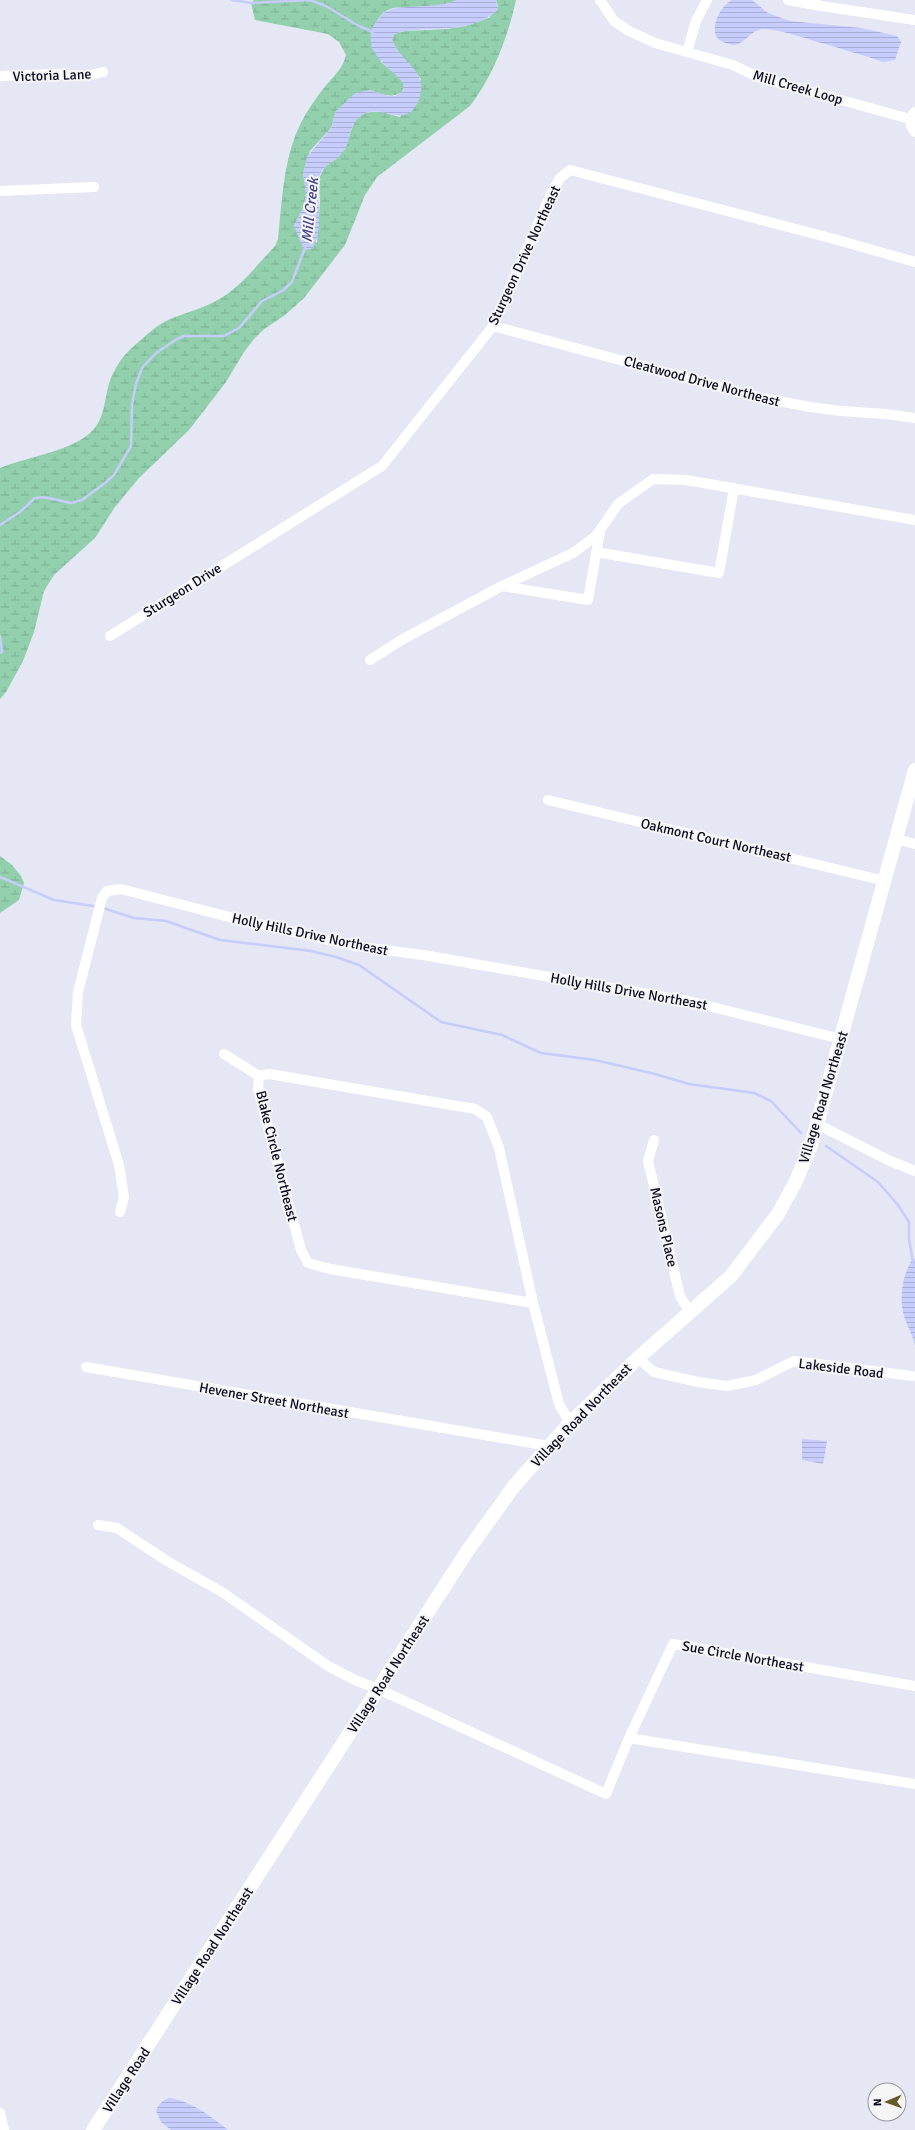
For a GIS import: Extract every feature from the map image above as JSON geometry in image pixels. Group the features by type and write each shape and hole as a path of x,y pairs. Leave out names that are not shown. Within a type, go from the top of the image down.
{"main road":[{"name":"Village Road Northeast","path":"157,2030 468,1550 514,1486 570,1423 638,1358 731,1276 778,1214 798,1176 817,1124 915,770"},
{"name":"Village Road","path":"93,2130 157,2030"}],"street":[{"name":"Mill Creek Loop","path":"600,0 614,21 629,31 655,43 733,65 758,77 913,116"},
{"path":"686,52 696,21 707,0"},
{"path":"788,0 815,2 915,20"},
{"name":"Victoria Lane","path":"0,76 52,74 86,76 103,72"},
{"path":"913,116 911,128 915,132"},
{"name":"Sturgeon Drive Northeast","path":"254,545 382,466 493,326 551,194 560,178 570,170 796,228 915,262"},
{"path":"0,191 94,187"},
{"name":"Cleatwood Drive Northeast","path":"493,326 762,398 810,408 841,412 886,414 915,418"},
{"path":"370,660 403,639 502,586 573,553 596,536 618,504 653,479 686,480 915,520"},
{"path":"596,552 719,573 734,488"},
{"path":"502,586 588,600 600,531"},
{"name":"Sturgeon Drive","path":"110,636 254,545"},
{"name":"Oakmont Court Northeast","path":"548,800 884,881"},
{"path":"895,839 915,844"},
{"name":"Holly Hills Drive Northeast","path":"120,1212 124,1197 118,1164 76,1025 78,992 102,898 107,891 121,889 237,919 354,946 423,955 688,1001 841,1039"},
{"path":"224,1054 258,1076"},
{"name":"Blake Circle Northeast","path":"533,1303 330,1269 308,1263 301,1250 264,1112 258,1089 258,1076 269,1074 449,1104 475,1109 487,1117 499,1148 533,1303 559,1404 570,1423"},
{"path":"817,1124 888,1160 915,1171"},
{"name":"Masons Place","path":"654,1140 648,1162 680,1296 690,1312"},
{"name":"Lakeside Road","path":"638,1358 654,1372 698,1382 727,1386 756,1380 794,1361 912,1376"},
{"name":"Hevener Street Northeast","path":"86,1367 548,1446"},
{"path":"98,1525 117,1528 167,1560 222,1592 328,1666 355,1680 378,1689"},
{"name":"Sue Circle Northeast","path":"378,1689 606,1794 629,1738 673,1644 915,1686"},
{"path":"629,1738 915,1784"},
{"path":"0,2113 4,2130"}],"green space":[{"path":"254,0 457,0 433,7 402,7 391,9 379,17 371,31 381,62 401,79 404,85 402,92 394,95 386,95 370,90 336,111 331,128 310,151 303,173 306,193 304,206 294,226 317,243 320,202 319,178 326,165 336,159 345,149 356,120 363,114 370,112 382,112 400,117 421,79 394,45 392,40 394,34 405,31 447,29 465,26 489,18 498,6 496,0 516,0 509,28 499,56 486,82 470,106 377,177 365,195 345,245 304,298 285,315 263,330 254,339 244,352 226,382 189,430 139,478 115,507 95,538 54,575 44,591 34,632 23,661 6,692 0,699 0,468 52,452 82,439 90,433 100,419 111,378 121,360 130,349 165,321 209,305 229,293 250,274 275,246 278,239 286,168 294,140 301,122 310,107 340,69 345,60 346,55 339,42 328,34 255,20 251,3"},
{"path":"0,856 12,865 21,876 24,883 19,900 0,913"}],"water":[{"path":"457,0 496,0 498,10 474,24 461,27 420,29 394,34 392,40 400,54 417,72 420,79 420,96 415,108 408,114 399,115 372,112 364,114 356,121 345,149 338,157 323,169 321,173 318,186 318,234 311,249 304,250 294,226 304,206 306,193 303,173 307,157 331,128 336,111 355,93 370,90 388,96 395,96 402,92 404,85 375,54 372,48 371,32 373,27 381,16 387,11 403,7 439,5"},
{"path":"732,0 752,0 768,13 790,21 861,28 897,36 901,42 895,60 883,62 788,33 766,29 760,29 741,42 730,45 718,38 715,33 715,27 719,14 727,3"},
{"path":"913,1259 915,1259 915,1345 902,1309 902,1286 906,1272"},
{"path":"802,1439 827,1441 823,1464 802,1460"},
{"path":"170,2098 186,2102 208,2115 228,2130 171,2130 161,2122 156,2111 161,2103"}],"waterway":[{"path":"232,0 251,3 310,0 326,6 357,25 373,32"},
{"name":"Mill Creek","path":"0,525 20,512 35,498 44,497 71,503 82,500 114,475 131,446 132,404 136,384 142,368 156,353 184,336 224,336 239,328 262,301 282,291 292,282 305,248"},
{"name":"Mill Creek","path":"0,636 2,652 0,653"},
{"path":"0,877 54,900 93,906"},
{"path":"103,908 134,918 166,921 220,940 311,951 336,957 359,965 441,1022 502,1035 541,1053 595,1060 655,1074 689,1084 754,1093 771,1101 801,1133"},
{"path":"826,1146 878,1182 898,1205 909,1222 909,1239 913,1262"}]}
